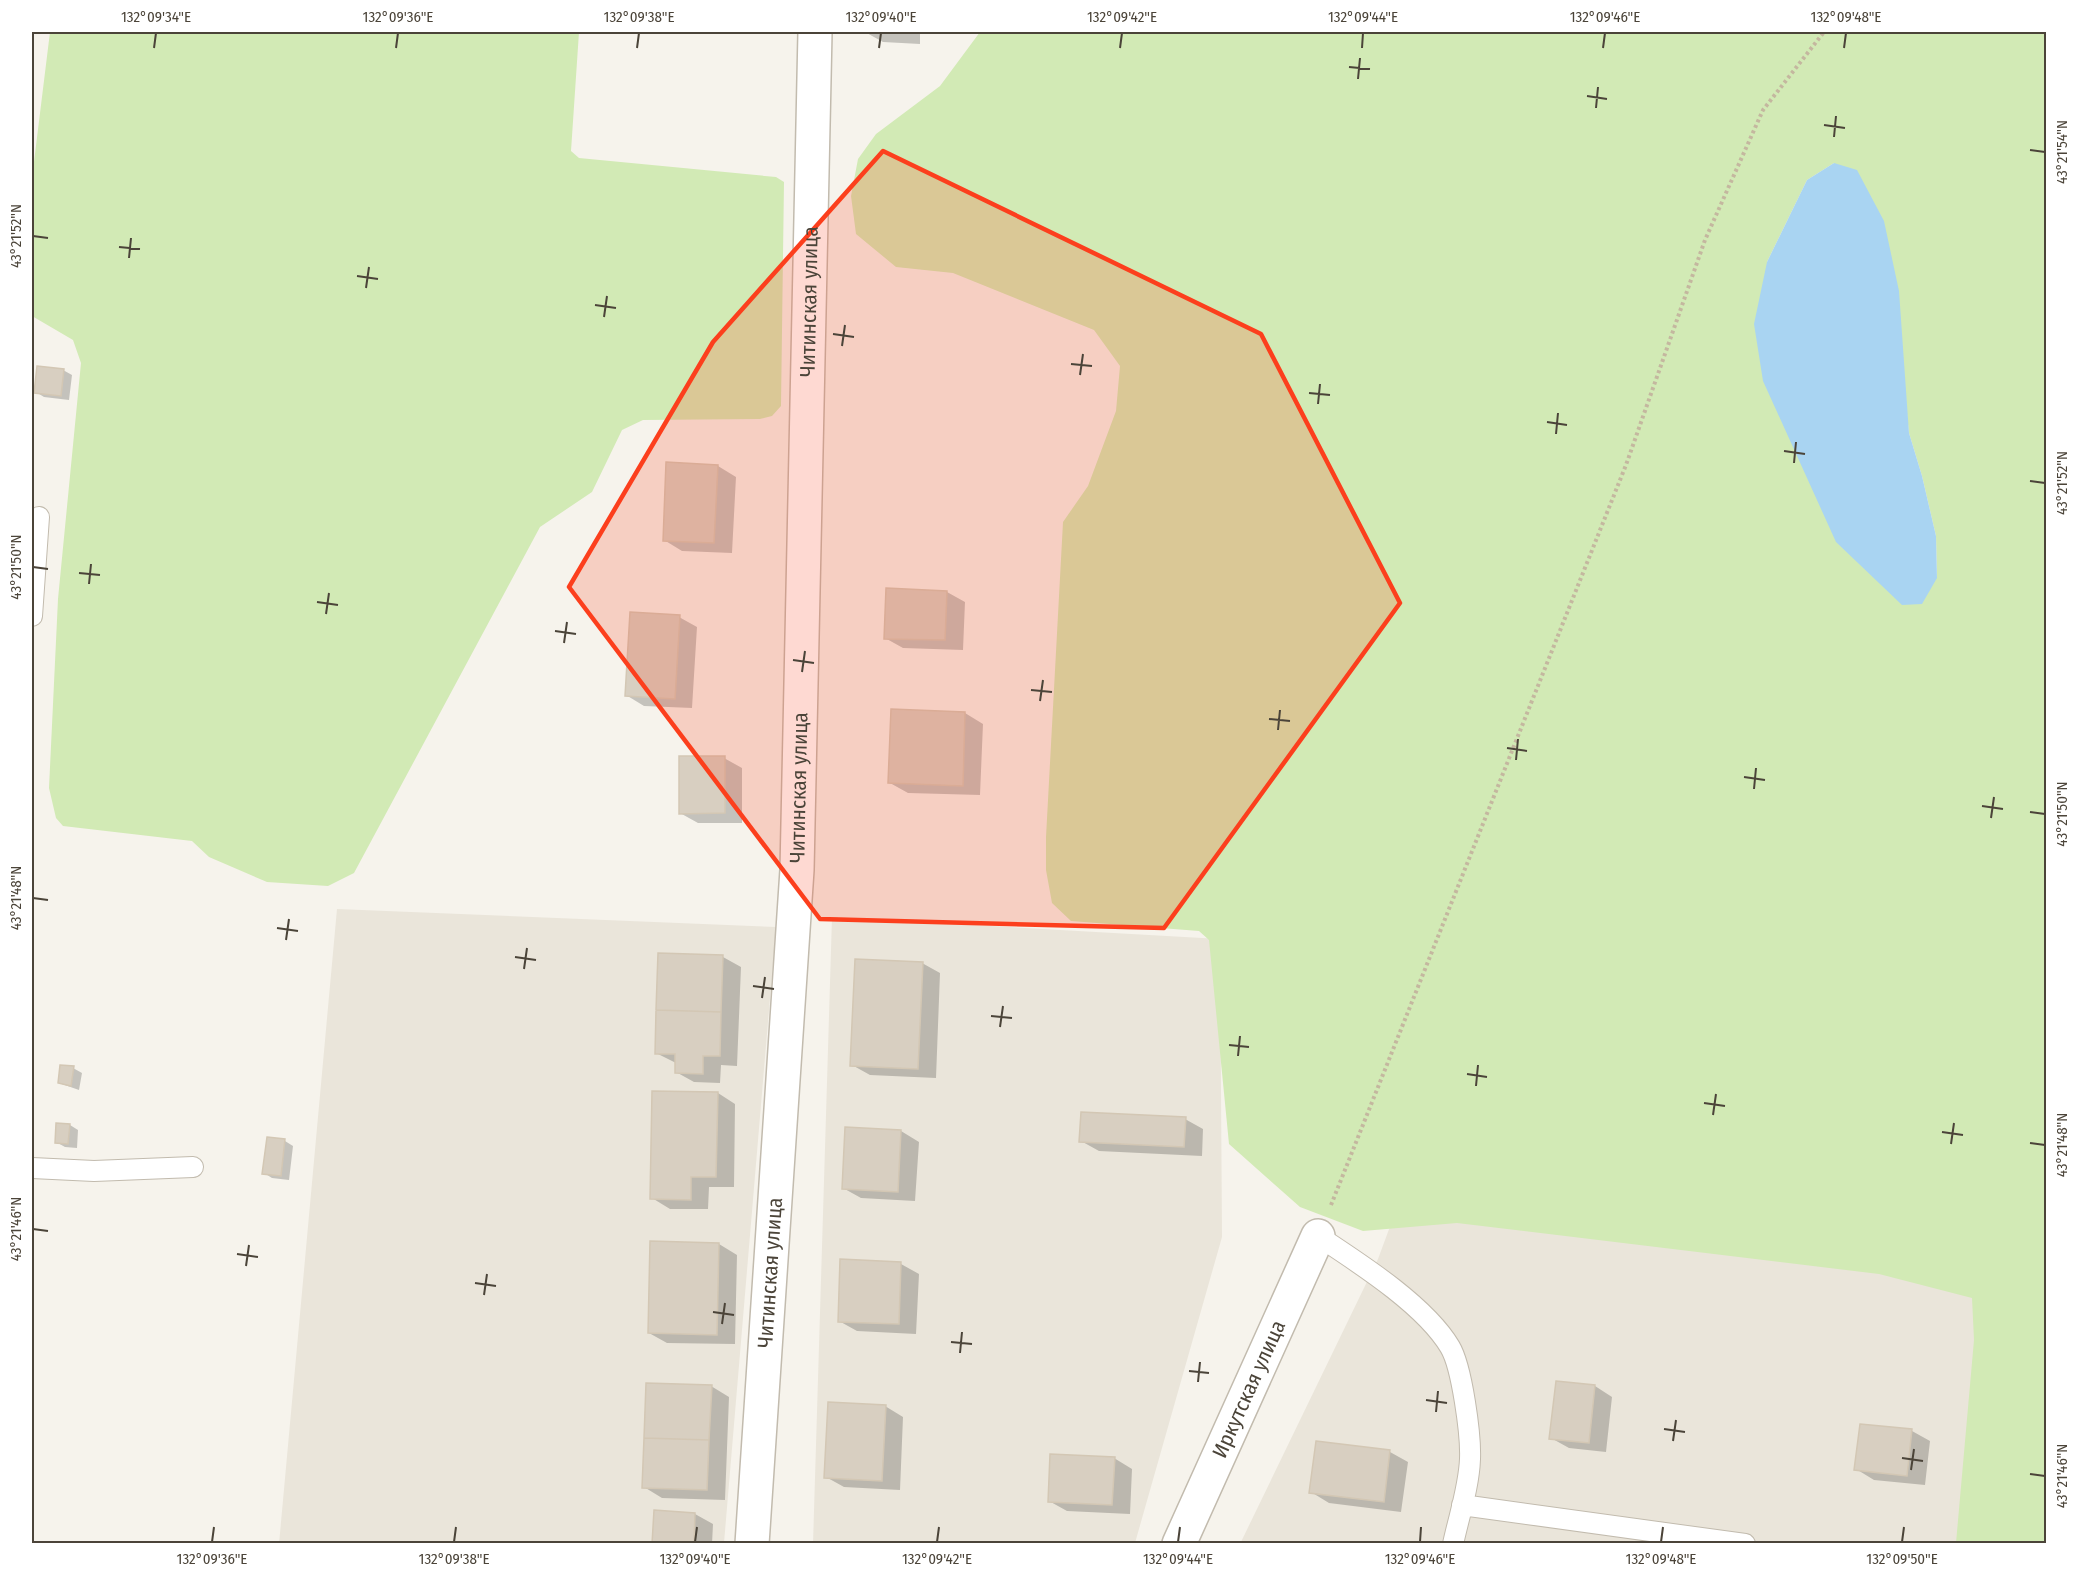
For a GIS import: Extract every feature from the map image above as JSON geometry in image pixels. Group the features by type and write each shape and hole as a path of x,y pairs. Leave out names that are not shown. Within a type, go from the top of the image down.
{"street":[{"name":"Читинская улица","path":"752,1544 797,870 815,32"},
{"name":"Иркутская улица","path":"1179,1544 1318,1236"}],"lane":[{"path":"32,616 39,516"},
{"path":"32,1168 94,1171 193,1167"},
{"path":"1318,1236 1374,1273 1431,1323 1451,1348 1463,1389 1470,1458 1453,1544"},
{"path":"1462,1505 1745,1544"}],"path":[{"path":"1318,1236 1626,465 1705,240 1763,110 1824,32"}],"highlighted area":[{"path":"883,151 1261,334 1400,603 1164,928 820,919 569,587 713,342"}],"shaded area":[{"path":"337,909 776,927 724,1543 279,1544"},
{"path":"832,917 1220,939 1222,1237 1135,1543 813,1544"},
{"path":"1405,1186 1975,1259 2046,1543 1240,1544 1378,1259"}],"green space":[{"path":"50,32 579,32 571,151 579,158 776,177 784,182 781,406 772,416 760,419 643,420 622,430 592,492 540,527 354,873 328,886 267,882 209,857 192,841 63,826 56,818 49,788 58,599 81,363 73,340 32,316 32,178"},
{"path":"980,32 2046,32 2046,1543 1956,1543 1974,1340 1972,1298 1879,1274 1457,1223 1363,1231 1300,1207 1229,1144 1209,940 1199,931 1071,921 1052,903 1046,870 1063,522 1088,486 1116,411 1120,366 1094,330 953,273 896,267 856,234 851,196 858,159 876,134 940,86","holes":["1834,163 1903,377 1909,433 1936,536 1937,578 1767,262 1807,180"]}],"water":[{"path":"1834,163 1857,170 1884,221 1899,291 1909,433 1936,536 1937,578 1922,604 1902,605 1836,542 1763,381 1754,324 1767,262 1807,180"}],"building":[{"path":"37,366 64,369 61,396 34,393"},
{"path":"666,462 718,465 714,543 663,541"},
{"path":"886,588 947,591 945,640 884,639"},
{"path":"630,612 680,615 675,699 625,696"},
{"path":"891,709 965,712 963,786 888,783"},
{"path":"679,756 725,756 725,813 679,814"},
{"path":"658,953 723,955 721,1012 656,1010"},
{"path":"855,959 923,962 918,1069 850,1066"},
{"path":"656,1010 721,1012 720,1056 703,1056 703,1074 675,1073 675,1054 655,1054"},
{"path":"60,1065 74,1066 71,1086 58,1083"},
{"path":"652,1091 718,1092 716,1177 691,1177 691,1200 650,1199"},
{"path":"1081,1112 1186,1117 1184,1147 1079,1142"},
{"path":"56,1123 70,1124 68,1144 55,1143"},
{"path":"845,1127 901,1130 898,1192 842,1189"},
{"path":"267,1137 285,1139 281,1176 262,1174"},
{"path":"650,1241 719,1243 717,1335 648,1333"},
{"path":"840,1259 901,1262 899,1324 838,1322"},
{"path":"1556,1381 1595,1385 1589,1443 1549,1439"},
{"path":"646,1383 712,1385 709,1440 644,1438"},
{"path":"828,1402 886,1405 882,1481 824,1478"},
{"path":"1860,1424 1912,1429 1907,1476 1854,1470"},
{"path":"644,1438 709,1440 707,1490 642,1488"},
{"path":"1316,1441 1390,1450 1384,1502 1309,1493"},
{"path":"1050,1454 1115,1457 1112,1505 1048,1502"},
{"path":"654,1510 695,1513 694,1544 652,1544"}]}
